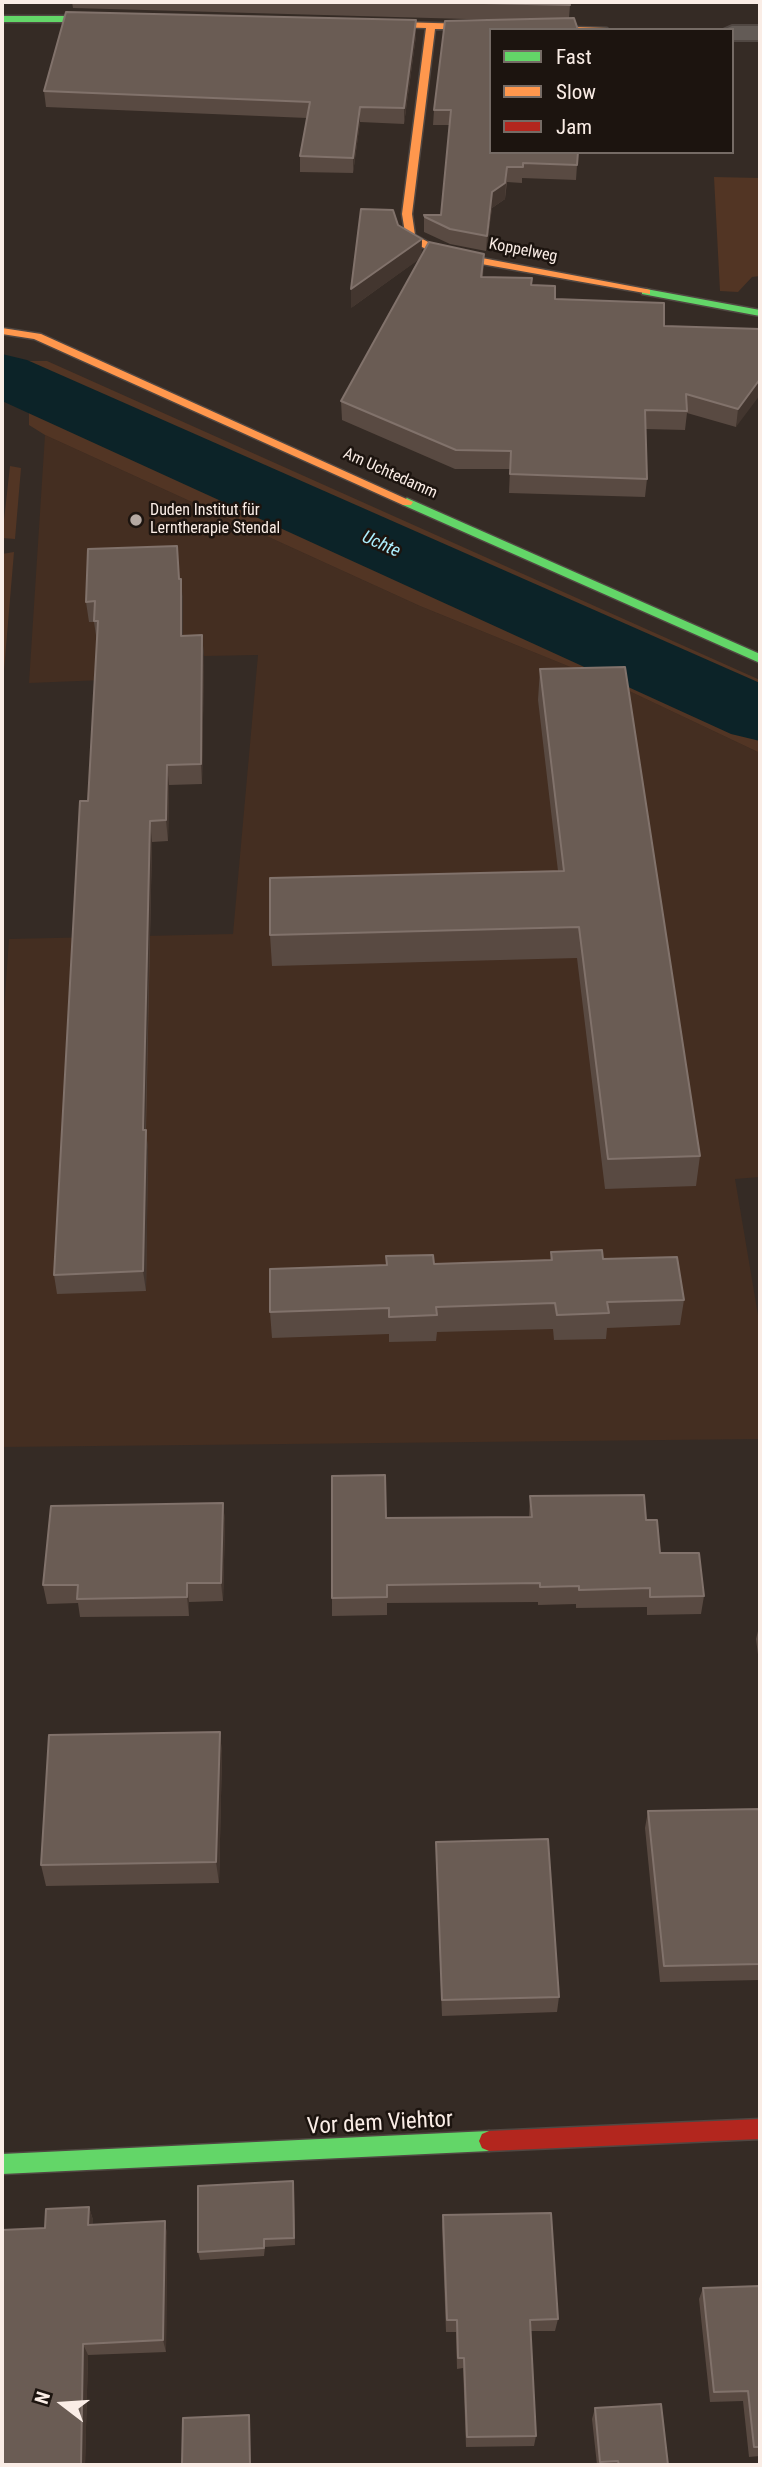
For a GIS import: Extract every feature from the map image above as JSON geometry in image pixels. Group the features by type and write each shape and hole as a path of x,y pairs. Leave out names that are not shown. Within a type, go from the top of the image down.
{"street":[{"path":"2,19 129,19"},
{"path":"349,24 518,28"},
{"name":"Koppelweg","path":"431,26 407,214 410,237 442,254 760,313"},
{"path":"734,33 760,33"},
{"name":"Am Uchtedamm","path":"2,331 37,336 760,659"},
{"name":"Vor dem Viehtor","path":"2,2164 760,2129"}],"shaded area":[{"path":"714,177 760,178 760,276 752,277 738,292 720,291"},
{"path":"29,361 47,361 760,680 760,753 627,690 420,606 45,435 29,425"},
{"path":"45,435 420,606 627,690 760,753 760,1177 735,1179 760,1327 760,1439 2,1447 2,1038 9,939 233,934 258,655 204,656 129,679 29,683"},
{"path":"10,466 21,468 15,539 2,538"},
{"path":"14,552 3,682 2,682 2,554"}],"building":[{"path":"440,2 569,2 570,5"},
{"path":"66,12 416,20 404,108 360,107 353,158 300,156 310,102 44,91"},
{"path":"574,18 577,28 489,28 489,154 578,154 577,165 523,163 523,167 507,167 505,183 492,192 487,236 450,229 424,215 441,215 451,110 434,110 445,21"},
{"path":"361,209 393,210 398,225 422,239 351,289"},
{"path":"429,242 484,254 481,277 532,278 531,285 555,286 555,299 664,303 664,326 760,329 760,379 738,409 686,394 687,411 645,410 647,479 510,474 511,451 456,450 341,401"},
{"path":"177,546 181,579 181,636 202,635 201,764 167,765 166,820 150,821 143,1130 146,1130 143,1271 54,1275 80,801 88,801 98,621 94,621 95,601 86,602 88,549"},
{"path":"625,667 700,1156 608,1159 579,927 270,935 270,878 564,871 540,669"},
{"path":"602,1250 603,1259 677,1257 684,1300 607,1302 609,1313 557,1315 555,1303 436,1307 437,1315 389,1317 389,1308 270,1312 270,1269 387,1265 386,1256 433,1255 434,1264 552,1260 551,1252"},
{"path":"385,1475 386,1518 532,1517 530,1496 644,1495 646,1520 657,1520 660,1553 699,1553 704,1596 650,1597 650,1588 579,1590 579,1586 540,1587 540,1583 387,1585 387,1597 332,1598 332,1476"},
{"path":"223,1503 221,1583 187,1583 187,1597 77,1599 78,1585 43,1585 51,1506"},
{"path":"220,1732 216,1862 41,1865 49,1735"},
{"path":"760,1809 760,1964 664,1966 648,1811"},
{"path":"548,1839 559,1997 442,2000 436,1842"},
{"path":"293,2181 294,2238 264,2239 264,2248 198,2252 198,2186"},
{"path":"89,2207 88,2225 165,2221 163,2340 83,2344 81,2465 2,2465 2,2230 45,2228 46,2209"},
{"path":"551,2213 558,2319 530,2320 536,2436 467,2437 464,2358 458,2358 457,2320 447,2320 443,2215"},
{"path":"760,2286 760,2447 754,2447 748,2391 714,2392 703,2288"},
{"path":"661,2404 668,2465 619,2465 618,2461 600,2462 595,2408"},
{"path":"249,2415 250,2465 182,2465 183,2418"}],"waterway":[{"name":"Uchte","path":"2,375 760,715"}],"traffic: fast":[{"path":"2,19 115,19"},
{"path":"646,292 760,313"},
{"path":"407,502 760,659"},
{"path":"2,2164 489,2141"}],"traffic: slow":[{"path":"364,24 524,28"},
{"path":"431,26 407,214 410,237 442,254 646,292"},
{"path":"2,331 37,336 407,502"}],"traffic: jam":[{"path":"489,2141 760,2129"}],"place":[{"name":"Duden Institut für Lerntherapie Stendal","path":"136,520"}]}
